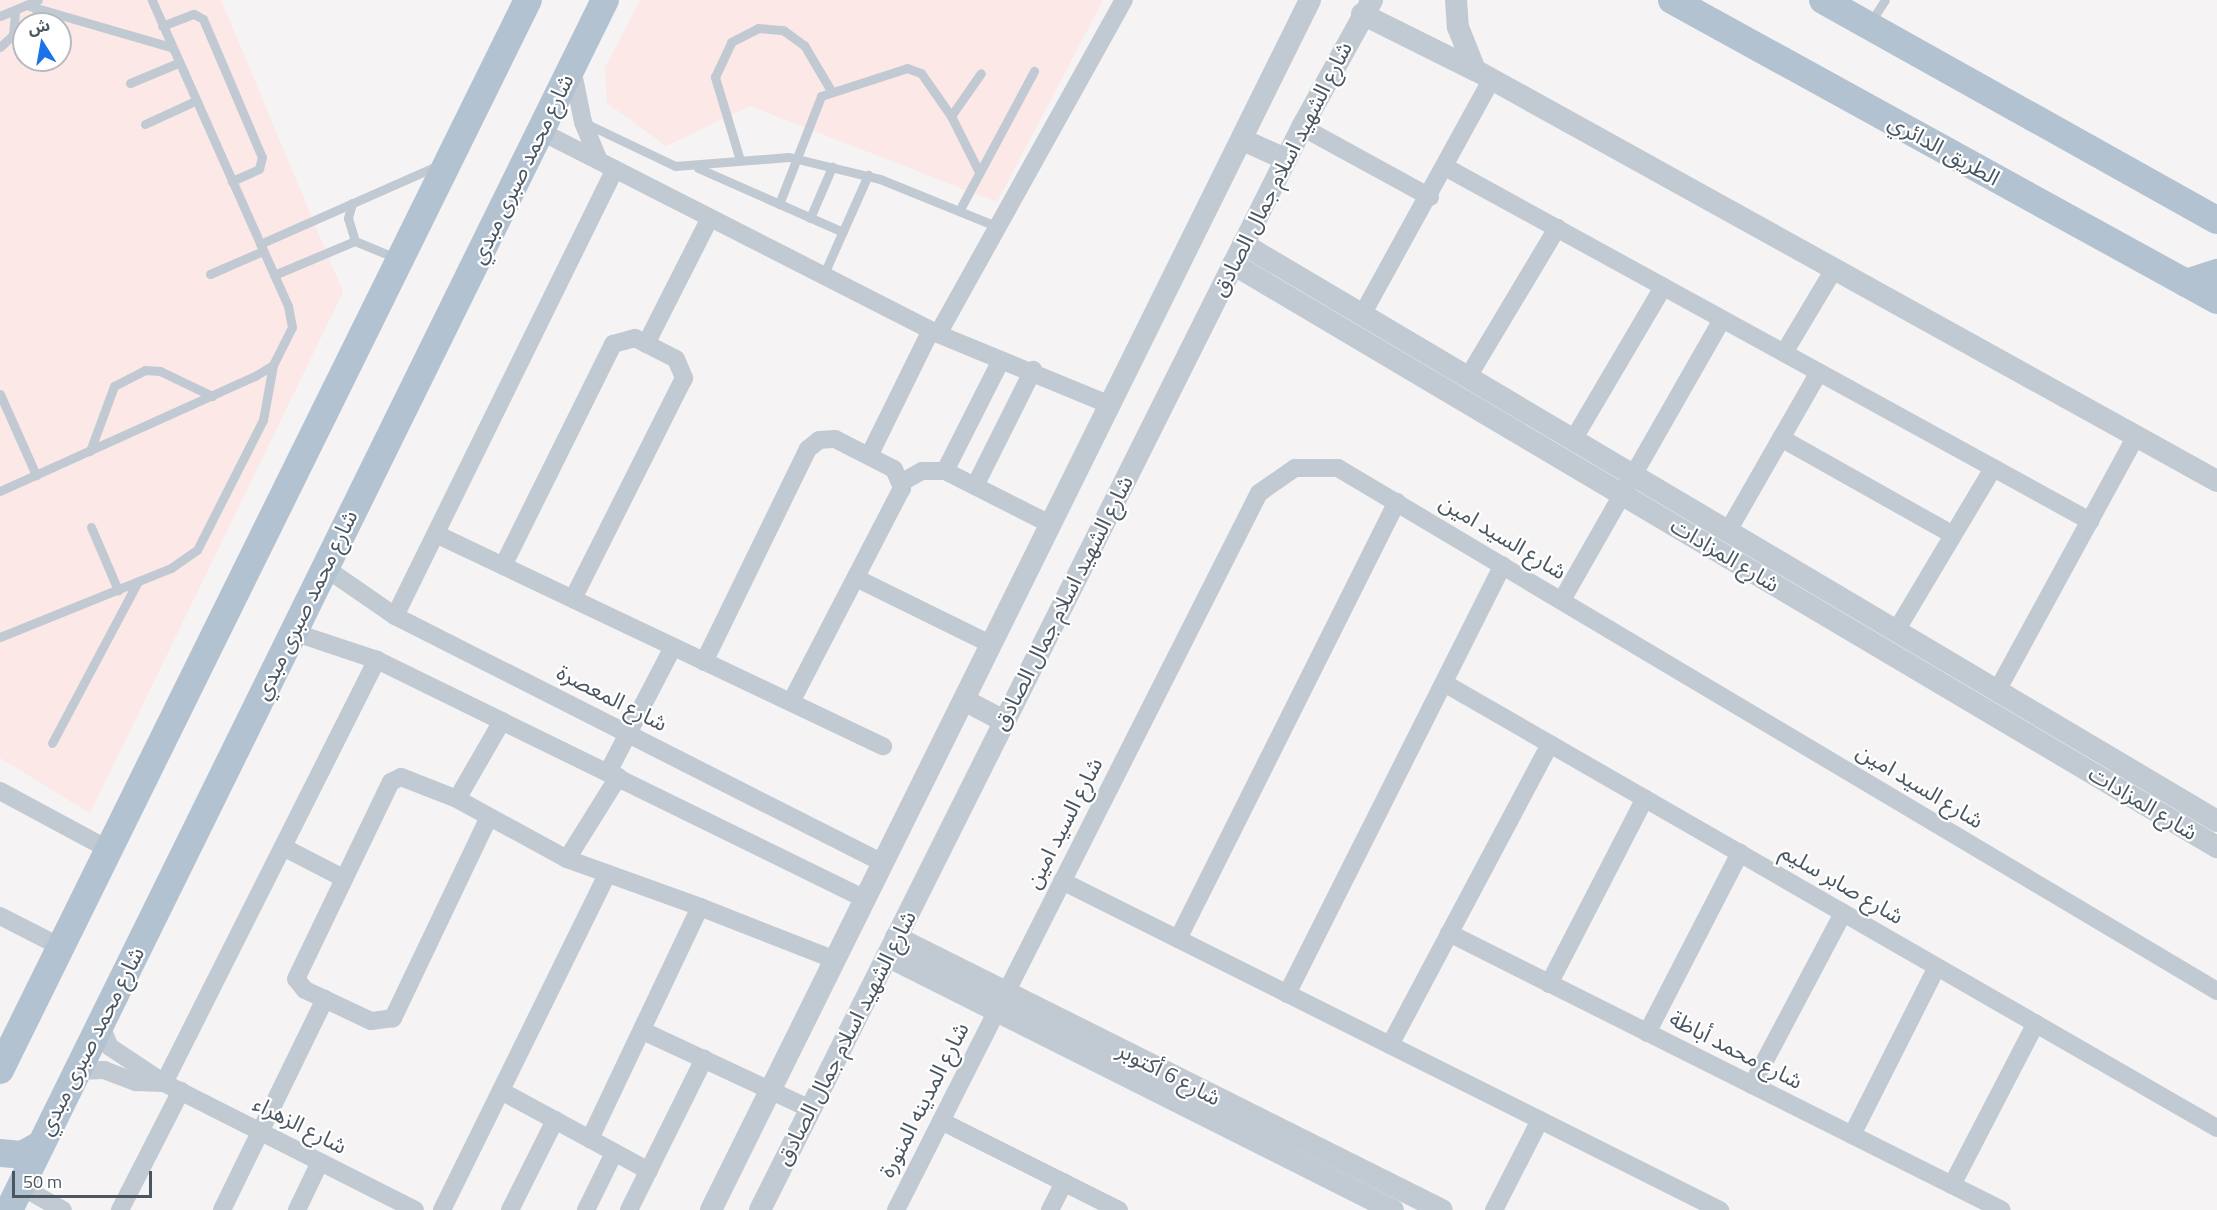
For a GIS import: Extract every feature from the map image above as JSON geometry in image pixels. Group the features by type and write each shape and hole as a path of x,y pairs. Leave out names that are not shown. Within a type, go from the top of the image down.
{"main road":[{"path":"1,1064 528,0"},
{"name":"شارع محمد صبرى مبدي","path":"9,1199 100,1024 605,0"},
{"name":"الطريق الدائري","path":"1672,0 2217,300"},
{"path":"1822,0 2217,220"},
{"path":"2186,283 2217,273"},
{"path":"0,1153 22,1155 38,1146"}],"street":[{"path":"869,456 934,332 998,227 1124,0"},
{"name":"شارع الشهيد اسلام جمال الصادق","path":"711,1210 1244,140 1310,0"},
{"path":"1362,315 1447,168 1483,75 1458,27 1456,0"},
{"path":"1367,7 1483,75 2217,481"},
{"name":"شارع الشهيد اسلام جمال الصادق","path":"760,1210 1285,159 1367,7"},
{"path":"572,68 583,122 607,165"},
{"path":"1302,127 1430,197"},
{"path":"540,131 934,332 1001,360 1033,370 1110,405"},
{"path":"1244,140 1285,159"},
{"path":"395,616 436,534 607,165"},
{"path":"1447,168 2090,520"},
{"path":"646,344 710,218"},
{"path":"1468,377 1557,228"},
{"name":"شارع المزادات","path":"1238,254 1362,315 1573,440 1627,485 1728,531 2217,821"},
{"name":"شارع المزادات","path":"1238,254 1627,485 2217,847"},
{"path":"1784,353 1834,269"},
{"path":"1573,440 1663,287"},
{"path":"1562,600 1722,319"},
{"path":"503,566 613,344 625,337 646,344 681,363 684,378 573,599"},
{"path":"945,471 1001,360"},
{"path":"975,486 1033,370"},
{"path":"1728,531 1819,372"},
{"path":"1997,691 2136,436"},
{"path":"1781,438 1953,535"},
{"path":"704,662 808,449 819,440 835,439 894,469 902,482"},
{"name":"شارع السيد امين","path":"1000,1001 1259,493 1295,468 1316,465 1338,468 1397,502 2217,991"},
{"path":"1896,631 1992,468"},
{"path":"791,702 858,579 902,482 922,471 945,471 1052,525"},
{"path":"1178,939 1397,502"},
{"path":"436,534 883,746"},
{"path":"1287,994 1503,565"},
{"name":"شارع المعصرة","path":"324,567 395,616 883,863"},
{"path":"858,579 992,645"},
{"path":"293,632 378,660 865,899"},
{"path":"567,859 613,775 629,734 673,647"},
{"path":"164,1083 378,660"},
{"name":"شارع صابر سليم","path":"1444,683 2217,1128"},
{"path":"964,700 1004,721"},
{"path":"457,799 502,721"},
{"path":"1390,1045 1550,744"},
{"path":"488,819 393,1018 376,1023 301,987 296,974 394,779 402,777 457,799 488,819 567,859 700,907 835,960"},
{"path":"0,791 106,848"},
{"path":"1549,984 1645,798"},
{"path":"283,847 343,878"},
{"path":"1647,1032 1740,853"},
{"path":"442,1210 607,875"},
{"path":"1062,881 1720,1210"},
{"path":"590,1139 700,907"},
{"path":"1752,1085 1843,913"},
{"path":"0,916 59,946"},
{"name":"شارع محمد أباظة","path":"1449,933 2001,1210"},
{"name":"شارع 6 أكتوبر","path":"891,946 1000,1001 1393,1210"},
{"path":"1852,1135 1937,967"},
{"path":"222,1210 325,999"},
{"name":"شارع 6 أكتوبر","path":"1000,1001 1442,1210"},
{"name":"شارع المدينه المنورة","path":"896,1210 1000,1001"},
{"path":"1952,1185 2036,1023"},
{"name":"شارع الزهراء","path":"100,1024 110,1047 164,1083 415,1210"},
{"path":"643,1031 810,1109"},
{"path":"629,1210 704,1059"},
{"name":"شارع الزهراء","path":"76,1071 104,1070 136,1082 164,1083"},
{"path":"120,1210 181,1091"},
{"path":"501,1091 649,1172"},
{"path":"510,1210 555,1120"},
{"path":"941,1120 1119,1210"},
{"path":"1494,1210 1540,1120"},
{"path":"586,1210 614,1153"},
{"path":"297,1210 320,1162"},
{"path":"1050,1210 1064,1182"},
{"path":"9,1199 63,1210"}],"lane":[{"path":"0,637 118,590 185,560 206,538 263,420 273,365 292,327 274,275 152,0"},
{"path":"1868,25 1885,0"},
{"path":"0,16 33,4 171,47"},
{"path":"0,47 13,35 15,10"},
{"path":"162,26 194,14 203,19 262,158 259,169 232,181"},
{"path":"740,160 715,77 731,42 758,28 783,30 804,45 830,89"},
{"path":"130,82 178,63"},
{"path":"779,204 798,159 816,106 830,89 915,69 951,116 979,172"},
{"path":"958,211 1035,71"},
{"path":"951,116 981,73"},
{"path":"145,124 195,101"},
{"path":"583,122 665,163 696,167 769,155 798,159 868,176 998,227"},
{"path":"210,274 352,203 448,162"},
{"path":"696,167 843,232"},
{"path":"810,218 832,167"},
{"path":"823,276 868,176"},
{"path":"352,203 348,218 355,241"},
{"path":"274,275 355,241 399,260"},
{"path":"0,491 212,396 273,365"},
{"path":"90,451 114,386 145,370 160,371 212,396"},
{"path":"0,394 36,475"},
{"path":"91,527 118,590"},
{"path":"51,743 138,581"}],"shaded area":[{"path":"0,0 221,0 343,292 90,813 0,758"},
{"path":"640,0 1103,0 997,202 750,106 666,146 607,103 605,68"}]}
